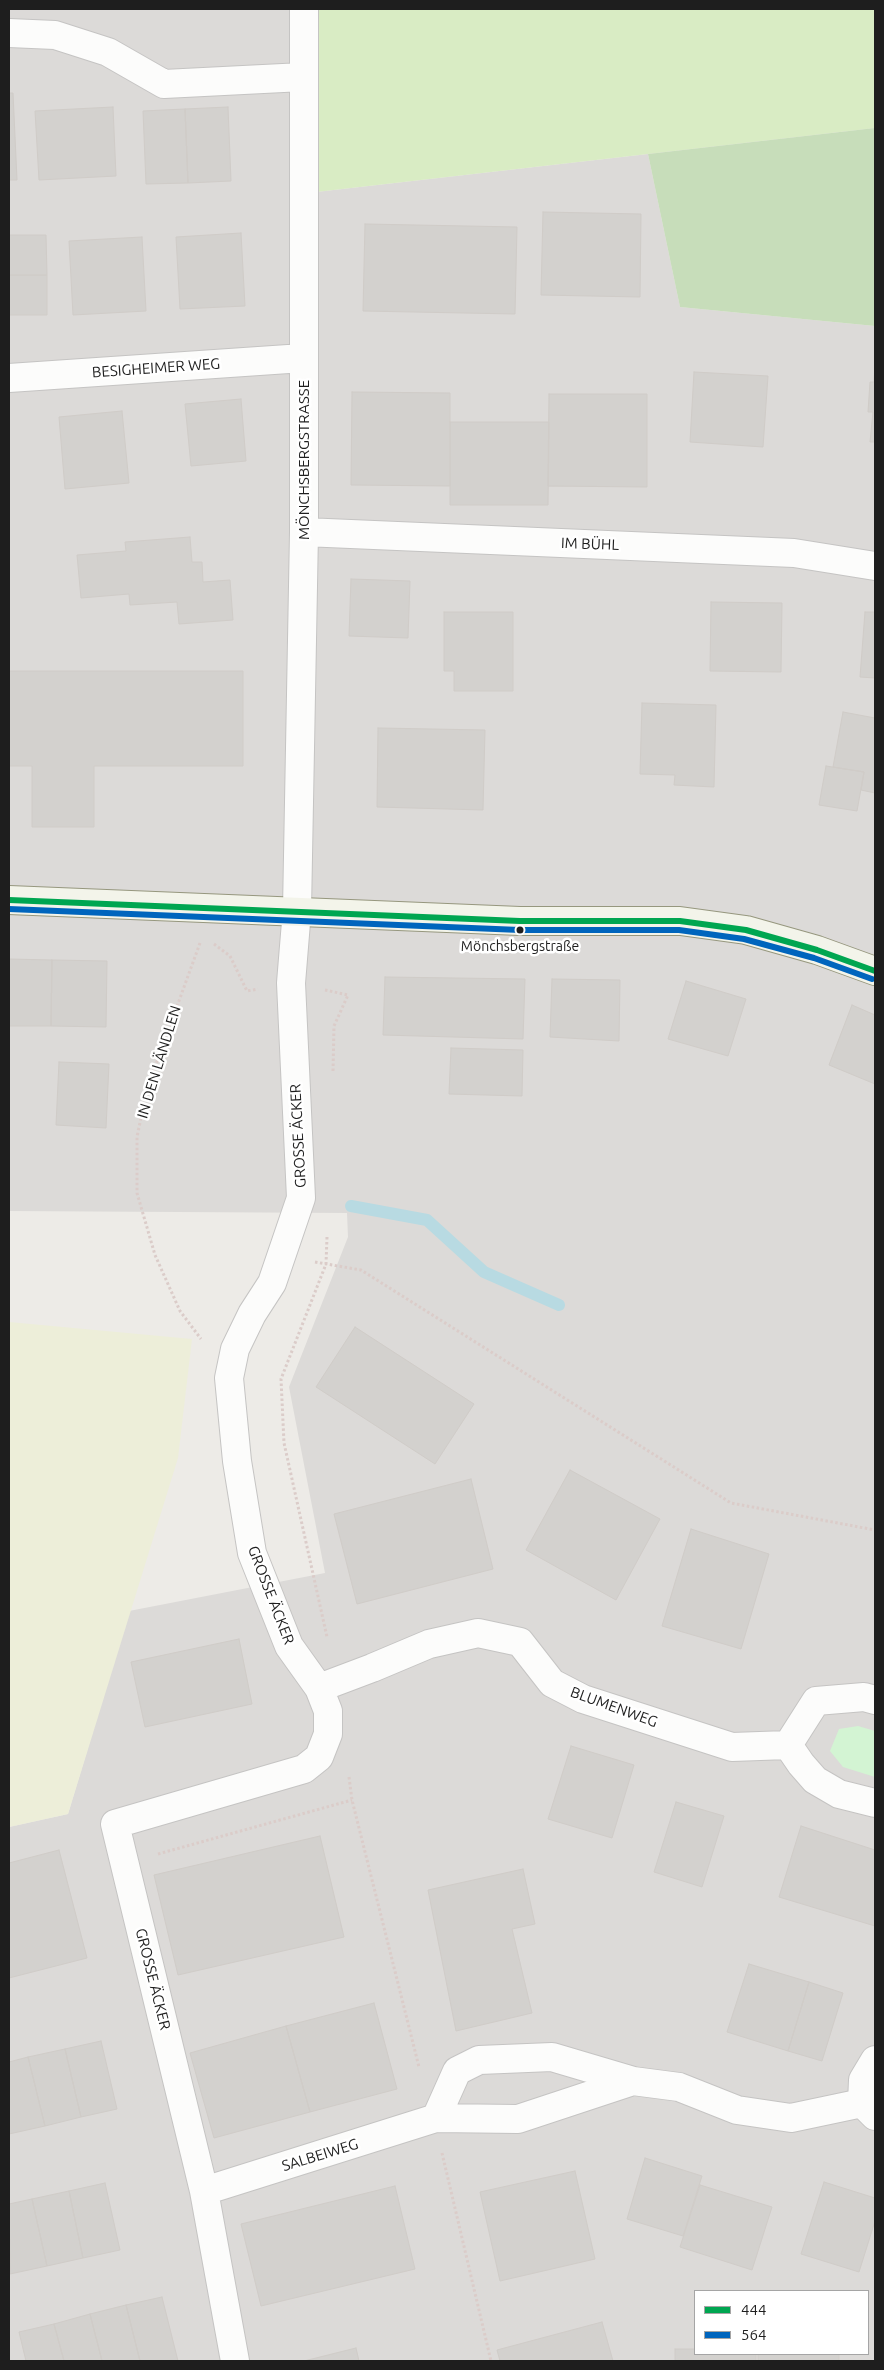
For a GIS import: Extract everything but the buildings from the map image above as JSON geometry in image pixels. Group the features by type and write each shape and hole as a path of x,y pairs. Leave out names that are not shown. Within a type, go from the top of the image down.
{"street":[{"name":"MÖNCHSBERGSTRASSE","path":"297,910 304,532 302,77 304,9"},
{"path":"9,33 55,35 108,52 164,84 302,77"},
{"name":"BESIGHEIMER WEG","path":"9,378 303,358"},
{"name":"IM BÜHL","path":"304,532 794,553 875,566"},
{"path":"9,900 297,910 520,921 680,921 746,930 817,950 875,971"},
{"name":"GROSSE ÄCKER","path":"235,2361 204,2191 115,1824 304,1769 319,1758 328,1734 327,1686 289,1646 252,1553 237,1461 229,1378 235,1349 252,1314 272,1283 301,1198 291,983 297,910"},
{"name":"BLUMENWEG","path":"327,1686 429,1644 478,1633 520,1642 552,1682 583,1699 732,1747 788,1745"},
{"path":"875,1700 864,1697 816,1701 788,1745 815,1780 839,1794 875,1803"},
{"name":"SALBEIWEG","path":"436,2118 457,2071 479,2060 552,2057 633,2081 678,2087 737,2110 790,2118 869,2110 863,2080 875,2060"},
{"name":"SALBEIWEG","path":"204,2191 436,2118 518,2119 633,2081"}],"path":[{"name":"IN DEN LÄNDLEN","path":"214,908 202,936 147,1089 137,1137 137,1193 155,1255 180,1311 229,1378"},
{"path":"202,936 230,956 248,991 291,983 348,995 334,1026 332,1076"},
{"path":"327,1234 326,1264 281,1379 284,1443 326,1626 327,1686"},
{"path":"280,1256 361,1270 732,1503 875,1530"},
{"path":"349,1773 352,1800 421,2075 436,2118 438,2139 491,2361"},
{"path":"124,1863 352,1800"}],"shaded area":[{"path":"9,9 313,9 316,192 648,154 680,307 875,326 875,2361 9,2361 9,1827 68,1814 129,1611 325,1573 289,1387 348,1237 347,1213 9,1211"}],"green space":[{"path":"313,9 875,9 875,128 316,192"},
{"path":"875,128 875,326 680,307 648,154"},
{"path":"9,1322 192,1339 178,1458 68,1814 9,1827"},
{"path":"858,1726 875,1731 875,1777 843,1767 830,1751 839,1729"}],"waterway":[{"path":"351,1206 427,1220 484,1272 559,1305"}],"transit line":[{"name":"444","path":"9,900 520,921 680,921 746,930 817,950 875,971"},
{"name":"564","path":"9,909 520,930 679,930 744,939 814,958 872,979"}],"place":[{"name":"Mönchsbergstraße","path":"520,930"}]}
